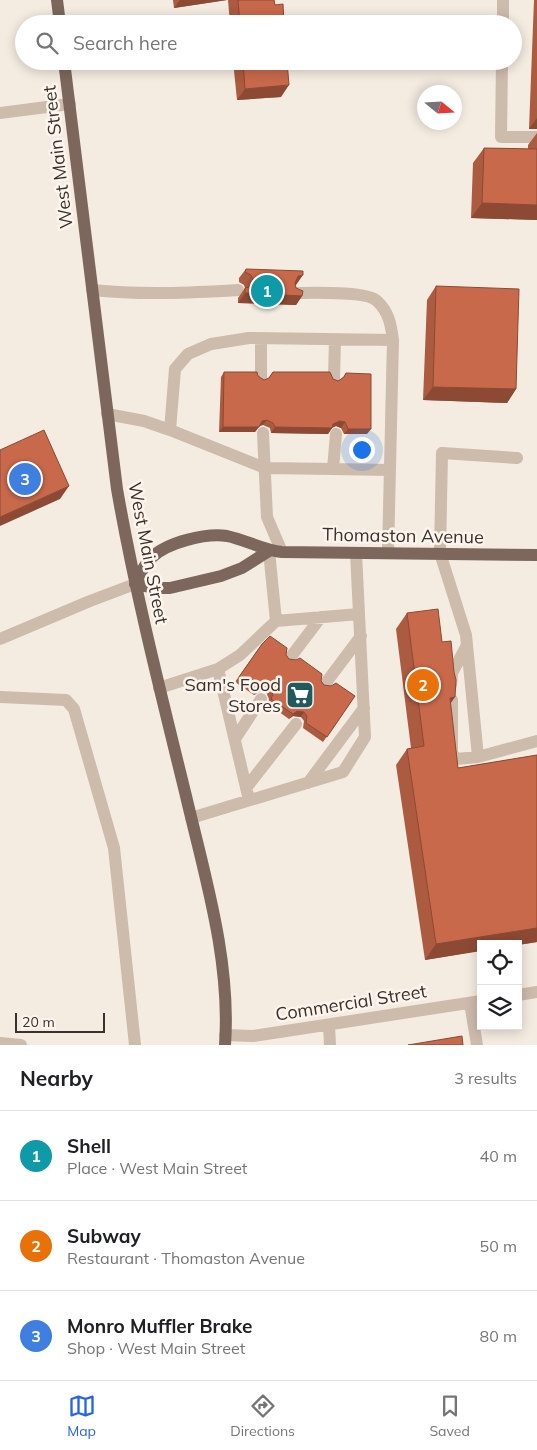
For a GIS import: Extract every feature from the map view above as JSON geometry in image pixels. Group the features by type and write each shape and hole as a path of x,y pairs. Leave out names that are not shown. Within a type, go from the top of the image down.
{"main road":[{"path":"57,0 59,15"},
{"name":"West Main Street","path":"65,70 119,498 135,584 208,888 222,966 225,998 225,1040"},
{"name":"Thomaston Avenue","path":"135,584 144,566 153,556 182,542 202,537 228,536 269,551 282,552 537,555"},
{"path":"135,584 156,588 170,588 220,576 242,568 269,551"}],"street":[{"path":"503,0 503,15"},
{"path":"502,70 501,137 537,137"},
{"path":"0,113 70,104"},
{"path":"92,290 137,293 194,293 238,290"},
{"path":"296,293 361,295 376,300 390,321 393,340 388,553"},
{"path":"170,430 175,369 188,354 211,344 249,338 393,340"},
{"path":"261,338 261,377"},
{"path":"334,378 335,340"},
{"path":"107,414 144,421 265,468 390,470"},
{"path":"262,433 267,518 282,552"},
{"path":"333,469 336,434"},
{"path":"478,757 466,635 440,553 442,453 517,458"},
{"path":"269,551 276,620"},
{"path":"191,818 248,794 308,783 343,772 365,737 356,553"},
{"path":"0,639 135,584"},
{"path":"159,688 218,669 240,654 276,620 359,614"},
{"path":"290,658 321,617"},
{"path":"325,684 360,636"},
{"path":"467,645 452,673 452,753 456,759 478,757 537,741"},
{"path":"218,669 248,794"},
{"path":"0,697 66,700 74,709 114,848 135,1045"},
{"path":"235,739 261,699"},
{"path":"308,783 364,708"},
{"path":"248,794 296,724"},
{"path":"522,994 537,992"},
{"path":"475,1002 477,1045"},
{"name":"Commercial Street","path":"225,1040 475,1002"},
{"path":"328,1025 330,1045"},
{"path":"0,1043 21,1045"}],"building":[{"path":"238,0 274,0 275,5 283,4 284,15 239,15"},
{"path":"244,70 288,70 289,85 245,89"},
{"path":"484,148 537,149 537,205 482,203"},
{"path":"246,269 303,271 303,275 298,276 295,283 296,288 303,291 302,296 245,293 245,288 250,287 253,280 251,275 245,272"},
{"path":"436,286 519,289 516,389 433,387"},
{"path":"224,372 257,372 258,376 264,380 269,378 273,372 330,372 333,379 338,381 346,373 371,374 371,429 348,429 345,422 340,421 333,424 332,428 275,427 273,423 267,420 262,421 259,427 223,427"},
{"path":"44,430 69,486 0,517 0,450"},
{"path":"438,609 442,642 451,641 456,680 455,697 450,698 458,768 537,755 537,928 436,944 407,749 424,746 407,613"},
{"path":"270,636 287,648 286,655 289,659 296,660 300,658 322,674 321,681 324,685 331,686 336,683 355,696 327,737 306,723 307,716 304,712 297,711 293,714 271,699 273,694 269,687 265,686 258,689 239,677 262,644"},
{"path":"462,1036 463,1045 408,1045"}],"place":[{"name":"Shell","path":"267,291"},
{"name":"Monro Muffler Brake","path":"25,479"},
{"name":"Subway","path":"423,685"},
{"name":"Sam's Food Stores","path":"300,695"}]}
